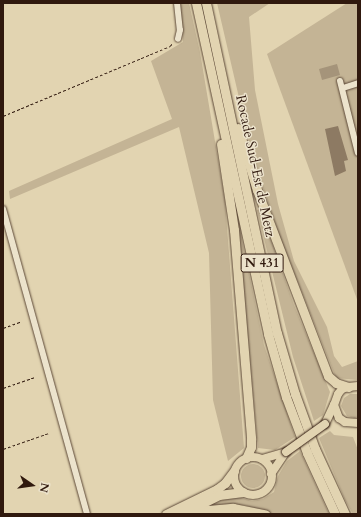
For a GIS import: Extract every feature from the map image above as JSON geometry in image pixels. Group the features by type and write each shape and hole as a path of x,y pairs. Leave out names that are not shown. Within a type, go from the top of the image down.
{"highway":[{"name":"Rocade Sud-Est de Metz","path":"196,3 268,334 286,397 307,453 335,514"},
{"name":"Rocade Sud-Est de Metz","path":"206,3 277,333 295,394 315,449 345,514"},
{"path":"210,66 234,230 251,439 251,447 246,458"},
{"path":"220,68 257,190 321,359 332,380 348,387"},
{"path":"166,514 217,489 225,483 234,471"},
{"path":"181,514 219,495 243,492"},
{"path":"193,514 208,510 233,508 265,514"}],"main road":[{"path":"262,459 268,465 271,474 270,483 264,490 252,495 243,492 235,483 234,471 238,463 246,458 252,457 262,459 286,452 325,424 338,394 348,387 358,386"},
{"path":"334,405 339,418 345,422"},
{"path":"325,424 345,422 358,423"},
{"path":"271,474 286,452"}],"street":[{"path":"177,3 180,30 178,39"},
{"path":"340,81 343,88 358,153"},
{"path":"343,88 358,83"},
{"path":"3,209 87,514"}],"path":[{"path":"3,116 170,46 178,39"},
{"path":"3,328 22,321"},
{"path":"3,388 35,378"},
{"path":"3,449 49,433"}],"shaded area":[{"path":"180,3 189,3 200,52 225,201 244,448 228,461 213,400 209,253 179,127 10,199 9,191 172,119 151,61 183,42"},
{"path":"217,3 270,3 249,17 255,90 278,204 294,261 327,327 334,356 342,367 358,361 358,380 336,378 280,237 253,158"},
{"path":"347,3 358,3 358,302 267,54"},
{"path":"337,64 340,75 322,80 319,69"},
{"path":"260,209 294,305 330,392 323,415 314,421 293,357 257,210"},
{"path":"240,230 264,345 295,437 275,450 258,448 238,231"},
{"path":"350,394 358,394 358,417 355,418 347,416 341,406 344,398"},
{"path":"330,431 334,435 353,437 358,450 358,514 353,514 345,500 319,438"},
{"path":"300,451 329,514 274,514 244,505 208,505 235,496 252,501 263,499 274,492 278,476 287,461"},
{"path":"253,464 262,467 265,476 262,485 253,488 244,485 241,476 244,467"}],"building":[{"path":"338,126 348,160 344,161 346,171 335,176 325,129"}]}
